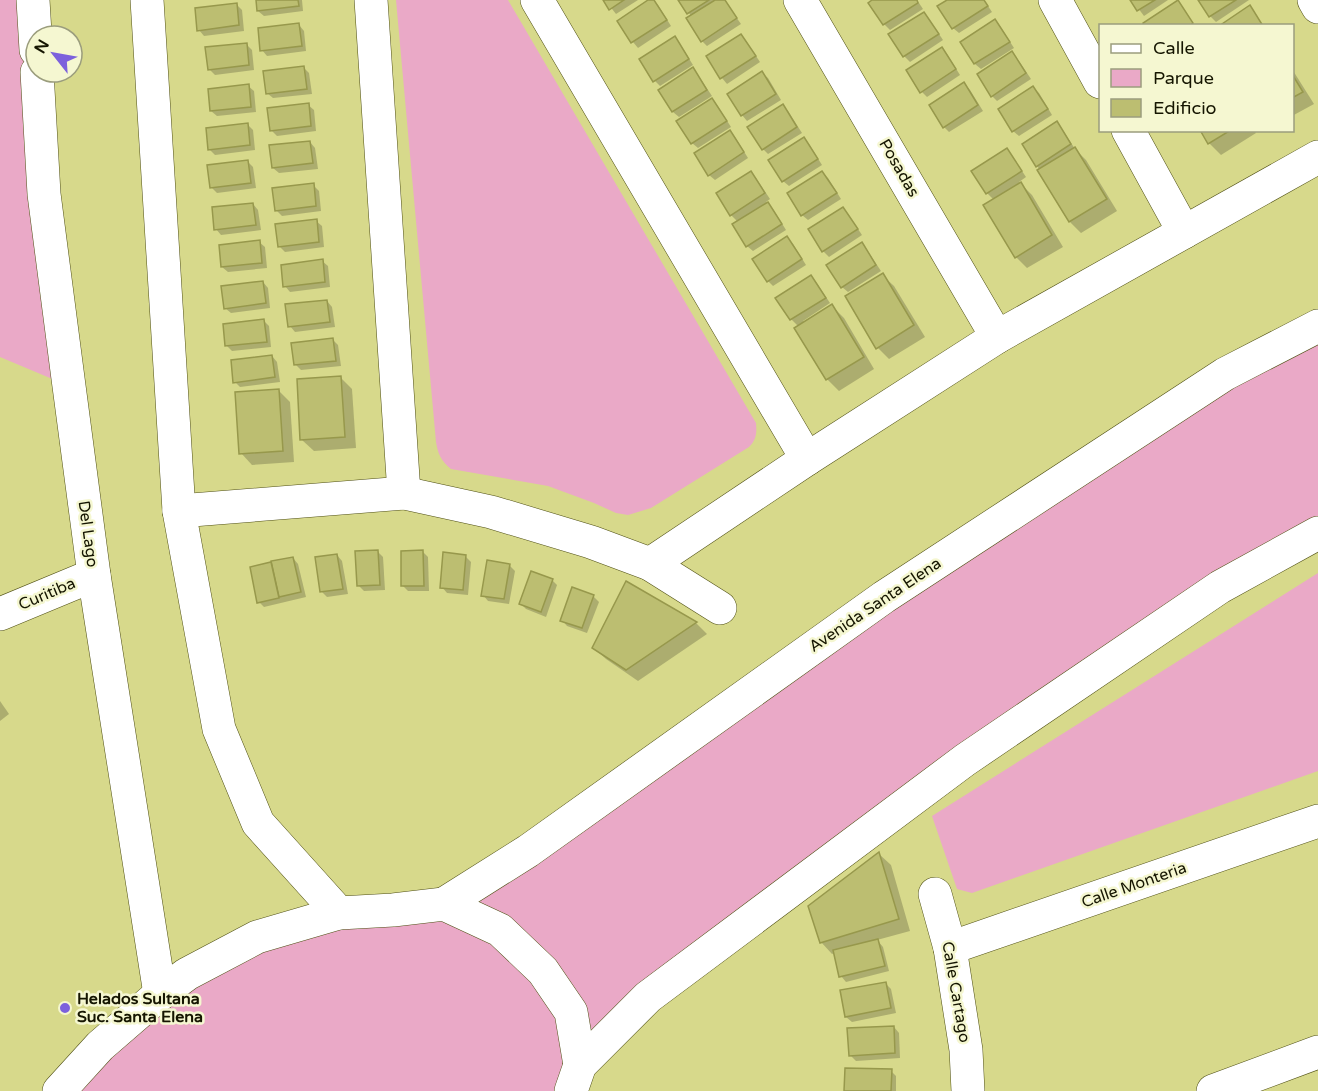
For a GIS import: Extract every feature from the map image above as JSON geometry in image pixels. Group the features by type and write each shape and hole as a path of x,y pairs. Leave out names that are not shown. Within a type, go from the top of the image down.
{"street":[{"path":"33,0 34,24"},
{"path":"147,0 179,511 219,729 258,823 339,913"},
{"path":"371,0 404,493"},
{"path":"537,0 807,459"},
{"name":"Posadas","path":"800,0 997,337"},
{"path":"1055,0 1099,78"},
{"path":"1314,0 1318,7"},
{"name":"Del Lago","path":"38,84 44,194 94,575 160,994"},
{"path":"1129,132 1184,232"},
{"path":"650,564 807,459 997,337 1318,156"},
{"name":"Avenida Santa Elena","path":"444,903 528,851 894,590 1225,375 1318,326"},
{"path":"179,511 404,493 491,512 591,542 650,564 720,608"},
{"path":"575,1078 648,997 965,760 1220,587 1318,533"},
{"name":"Curitiba","path":"0,614 94,575"},
{"name":"Calle Monteria","path":"950,948 1318,821"},
{"name":"Calle Cartago","path":"935,894 950,948 966,1050 968,1091"},
{"path":"59,1091 100,1046 160,994 187,974 257,937 339,913 393,910 444,903 500,930 543,971 571,1011 575,1078"},
{"path":"1214,1091 1318,1052"}],"green space":[{"path":"0,0 33,0 35,24 24,24 24,84 41,84 69,386 0,357"},
{"path":"396,0 508,0 756,423 756,436 749,447 651,508 628,515 616,513 548,486 451,469 445,463 439,454 436,442"},
{"path":"1318,326 1318,533 648,997 571,1091 59,1091 220,956 444,903"},
{"path":"1318,573 1318,771 972,893 957,889 932,816"}],"building":[{"path":"256,0 298,0 299,6 257,11"},
{"path":"603,0 624,0 609,10"},
{"path":"648,0 654,0 667,20 631,43 617,21"},
{"path":"678,0 709,0 687,14"},
{"path":"715,0 725,0 737,18 701,42 686,18"},
{"path":"872,0 917,0 918,3 883,25 868,3"},
{"path":"947,0 984,0 988,6 952,29 937,6"},
{"path":"1130,0 1155,0 1137,11"},
{"path":"1178,0 1193,23 1143,24"},
{"path":"1198,0 1236,0 1209,17"},
{"path":"237,3 239,25 197,31 195,8"},
{"path":"1250,5 1262,24 1222,24"},
{"path":"924,12 939,34 903,57 888,34"},
{"path":"995,19 1010,42 974,64 960,42"},
{"path":"299,23 302,46 260,51 258,28"},
{"path":"741,34 756,56 720,79 706,56"},
{"path":"675,36 689,59 653,82 639,59"},
{"path":"247,43 249,65 208,70 205,47"},
{"path":"942,47 956,69 920,93 906,70"},
{"path":"1012,51 1026,73 991,97 977,74"},
{"path":"304,66 307,89 266,94 263,71"},
{"path":"693,67 707,90 672,112 658,90"},
{"path":"762,71 776,94 741,116 727,94"},
{"path":"1294,77 1303,92 1294,97"},
{"path":"964,82 978,105 943,128 929,105"},
{"path":"249,84 251,107 210,111 208,89"},
{"path":"1033,86 1048,109 1012,132 998,109"},
{"path":"712,98 727,121 691,144 676,121"},
{"path":"309,103 311,126 270,131 267,108"},
{"path":"783,104 797,127 762,150 747,127"},
{"path":"1057,121 1071,144 1036,167 1022,144"},
{"path":"248,123 250,145 208,150 206,128"},
{"path":"730,130 744,152 708,176 694,153"},
{"path":"1201,132 1228,132 1208,144"},
{"path":"804,137 818,159 782,182 768,160"},
{"path":"310,141 313,163 272,168 269,145"},
{"path":"1075,147 1107,199 1069,222 1037,170"},
{"path":"1007,148 1022,171 986,194 971,171"},
{"path":"248,160 251,183 210,188 207,165"},
{"path":"751,171 765,193 730,216 716,193"},
{"path":"822,171 837,193 801,216 787,193"},
{"path":"1021,182 1052,235 1015,258 983,205"},
{"path":"314,183 316,206 275,211 272,188"},
{"path":"768,202 782,224 746,247 732,224"},
{"path":"253,203 256,225 214,230 212,207"},
{"path":"843,207 858,229 822,252 808,229"},
{"path":"317,219 319,242 278,247 275,224"},
{"path":"787,236 802,259 767,282 752,259"},
{"path":"260,240 262,263 221,267 219,245"},
{"path":"862,242 876,265 841,288 826,265"},
{"path":"323,259 325,282 283,287 281,265"},
{"path":"883,273 914,325 876,349 845,296"},
{"path":"811,275 826,298 790,320 775,298"},
{"path":"263,281 266,303 224,309 221,286"},
{"path":"327,300 330,322 288,327 285,304"},
{"path":"832,304 864,357 826,380 794,328"},
{"path":"264,319 267,342 225,346 223,324"},
{"path":"333,338 336,361 294,365 291,343"},
{"path":"272,355 275,377 233,383 231,360"},
{"path":"341,376 345,437 300,440 297,379"},
{"path":"279,389 283,451 239,454 235,392"},
{"path":"378,550 380,585 357,586 355,551"},
{"path":"423,550 424,586 401,586 401,551"},
{"path":"443,552 466,555 463,590 440,588"},
{"path":"337,554 343,589 320,592 315,557"},
{"path":"293,557 301,592 279,597 271,561"},
{"path":"487,560 510,564 504,599 481,596"},
{"path":"271,562 279,598 257,603 250,567"},
{"path":"531,571 553,579 541,612 519,604"},
{"path":"626,581 697,622 626,670 592,648"},
{"path":"572,587 594,595 582,628 560,621"},
{"path":"879,852 899,919 820,943 808,906"},
{"path":"878,939 885,966 839,977 833,950"},
{"path":"886,982 891,1008 845,1017 840,990"},
{"path":"894,1026 895,1053 849,1056 847,1028"},
{"path":"845,1068 892,1069 891,1091 844,1091"}],"place":[{"name":"Helados Sultana Suc. Santa Elena","path":"65,1008"}]}
